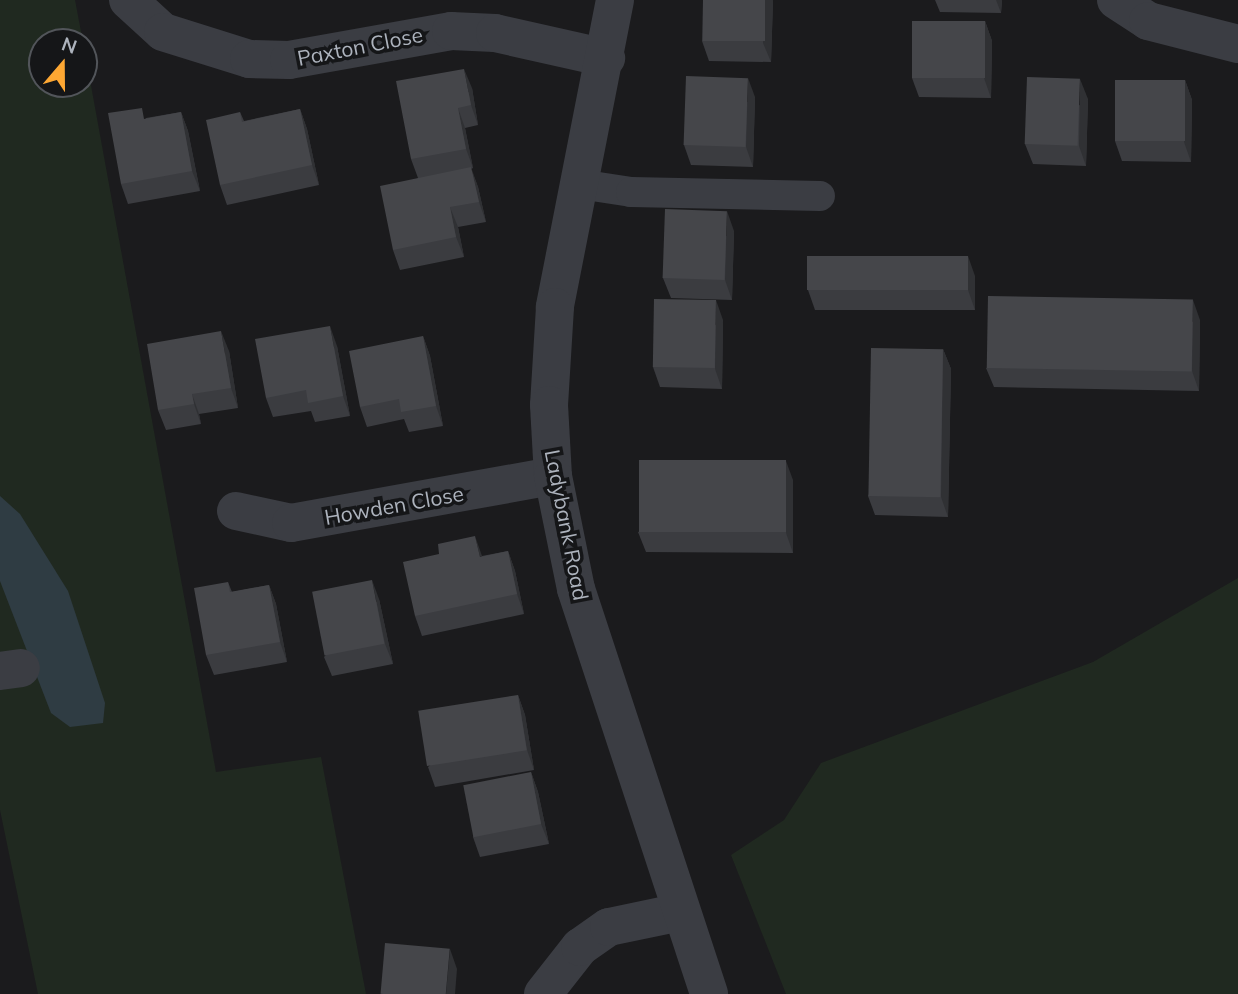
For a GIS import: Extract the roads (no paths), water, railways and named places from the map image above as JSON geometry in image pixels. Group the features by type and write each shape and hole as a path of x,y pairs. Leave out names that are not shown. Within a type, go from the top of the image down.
{"street":[{"name":"Paxton Close","path":"128,0 163,32 249,59 289,60 451,31 495,33 606,58"},
{"name":"Ladybank Road","path":"615,0 606,58 555,307 549,405 553,476 576,589 709,994"},
{"path":"1116,0 1147,21 1238,44"},
{"name":"Howden Close","path":"236,511 291,523 553,476"},
{"path":"543,994 579,947 609,927 681,912"}],"lane":[{"path":"579,184 631,192 820,195"}]}
